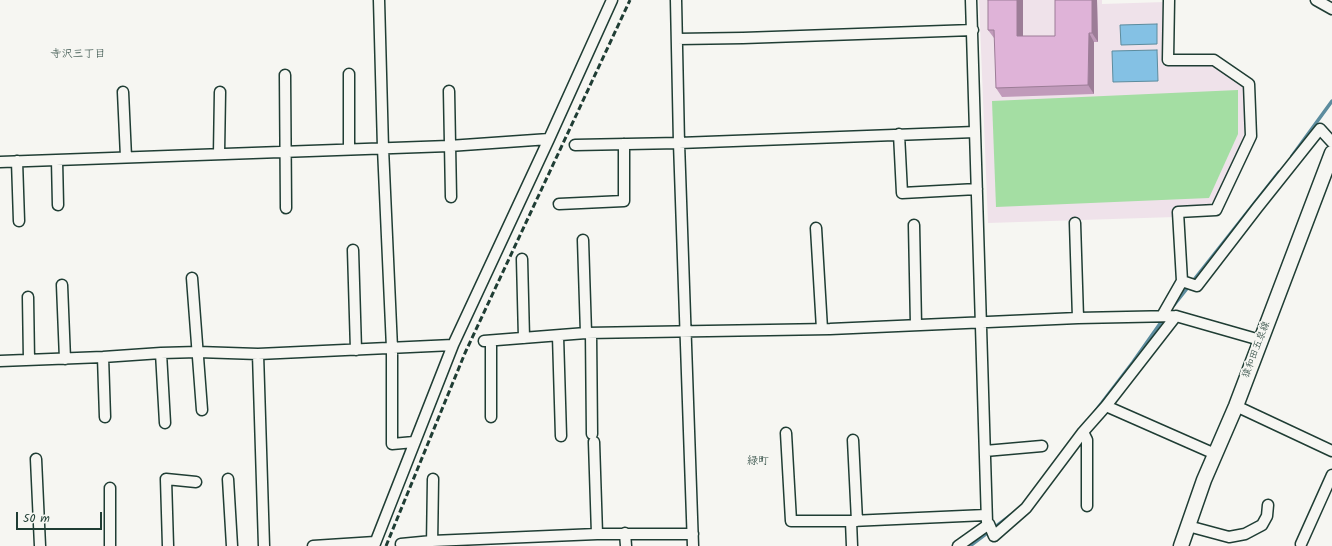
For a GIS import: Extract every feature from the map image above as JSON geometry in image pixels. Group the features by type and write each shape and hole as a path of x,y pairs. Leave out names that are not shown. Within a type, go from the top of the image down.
{"main road":[{"name":"猿和田五泉線","path":"1182,546 1204,480 1236,406 1332,153"}],"street":[{"path":"379,0 383,148 392,348 392,444 414,442"},
{"path":"313,546 374,544 453,345 612,0"},
{"path":"676,0 678,143 693,546"},
{"path":"971,0 985,451 988,519 994,536 1026,508 1083,432 1106,406 1176,316"},
{"path":"1162,316 1182,281 1178,212 1216,210 1250,136 1250,84 1214,60 1168,60 1169,0"},
{"path":"1316,0 1332,9"},
{"path":"677,39 972,30"},
{"path":"349,74 349,149"},
{"path":"285,75 286,208"},
{"path":"449,91 451,197"},
{"path":"123,92 126,157"},
{"path":"220,92 220,154"},
{"path":"1182,281 1197,286 1320,129 1332,142"},
{"path":"575,145 678,143 975,132"},
{"path":"899,134 902,193 977,189"},
{"path":"0,162 449,146 549,139"},
{"path":"560,204 624,201 624,144"},
{"path":"57,160 58,205"},
{"path":"17,161 19,221"},
{"path":"1075,223 1078,318"},
{"path":"914,225 916,325"},
{"path":"816,228 822,329"},
{"path":"583,240 589,333 598,534"},
{"path":"352,250 356,350"},
{"path":"522,259 524,338"},
{"path":"192,278 202,410"},
{"path":"62,285 65,359"},
{"path":"28,297 29,360"},
{"path":"491,417 487,341 589,333 822,329 1078,318 1162,316 1176,316 1260,340"},
{"path":"558,336 560,436"},
{"path":"0,361 65,359 161,353 198,352 258,354 453,345"},
{"path":"161,353 165,423"},
{"path":"258,354 264,546"},
{"path":"103,357 106,417"},
{"path":"1106,406 1215,454"},
{"path":"1236,406 1332,451"},
{"path":"1083,432 1087,440 1087,506"},
{"path":"786,433 791,521 988,519"},
{"path":"852,546 854,521 853,440"},
{"path":"985,451 1042,446"},
{"path":"36,459 40,546"},
{"path":"1301,544 1332,475"},
{"path":"168,546 166,479 196,482"},
{"path":"228,479 232,546"},
{"path":"432,543 433,479"},
{"path":"110,488 110,546"},
{"path":"1188,526 1229,537 1245,534 1262,524 1267,516 1268,505"},
{"path":"958,546 988,519"},
{"path":"401,544 625,533 692,534"},
{"path":"625,533 626,546"}],"shaded area":[{"path":"979,0 1102,0 1102,4 1165,2 1164,66 1213,65 1245,87 1244,135 1215,200 1205,207 1174,209 1175,217 988,223"}],"green space":[{"path":"1238,90 1238,134 1209,198 996,207 992,101"}],"water":[{"path":"1157,24 1157,44 1121,45 1120,25"},
{"path":"1157,50 1158,81 1113,82 1112,51"}],"building":[{"path":"988,0 1017,0 1017,36 1055,36 1055,0 1092,0 1092,33 1089,33 1088,85 996,88 994,30 988,30"}],"waterway":[{"path":"1292,156 1332,101"},
{"path":"1174,305 1279,172"},
{"path":"1094,413 1164,318"},
{"path":"970,546 1011,515"}],"railway":[{"path":"386,546 465,353 630,0"}],"district":[{"name":"寺沢三丁目","path":"78,55"},
{"name":"緑町","path":"758,462"}]}
